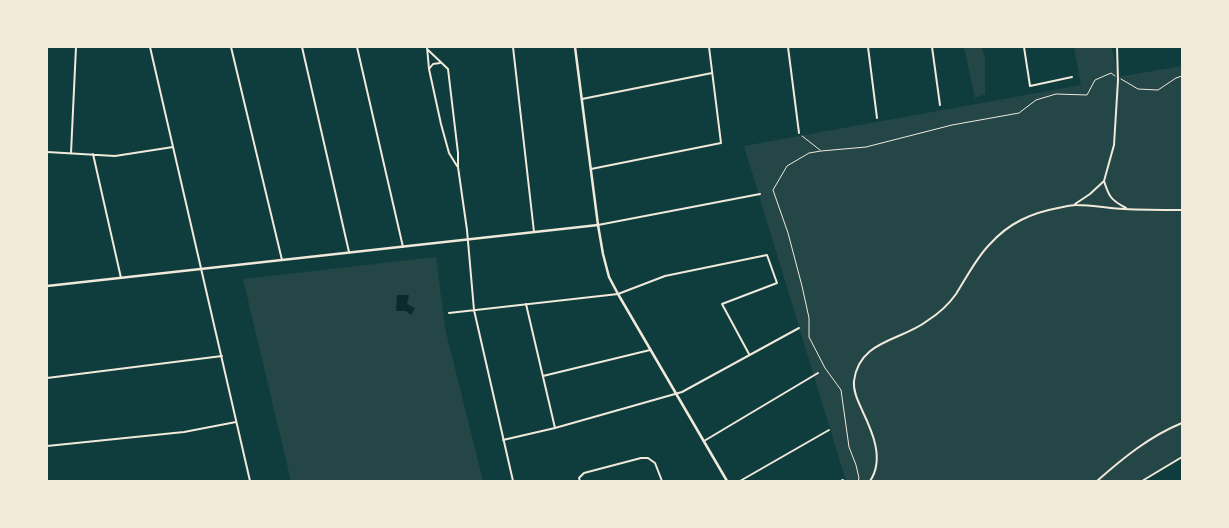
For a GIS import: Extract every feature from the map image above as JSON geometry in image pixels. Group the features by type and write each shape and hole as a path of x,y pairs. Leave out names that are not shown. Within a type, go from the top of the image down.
{"street":[{"path":"70,152 76,47"},
{"path":"150,47 250,481"},
{"path":"231,47 282,260"},
{"path":"302,47 349,253"},
{"path":"357,47 403,247"},
{"path":"513,47 534,232"},
{"path":"575,47 598,225 609,277 727,481"},
{"path":"591,169 721,143 709,47"},
{"path":"788,47 799,133"},
{"path":"868,47 877,118"},
{"path":"932,47 940,105"},
{"path":"1024,47 1030,86 1072,77"},
{"path":"1075,205 1104,181 1114,146 1118,78 1117,47"},
{"path":"427,48 448,69 458,153 458,167 468,240 474,310 513,481"},
{"path":"427,48 428,69 445,138 449,152 458,167"},
{"path":"428,69 434,64 441,63"},
{"path":"582,99 712,73"},
{"path":"47,152 70,152 114,156 173,146"},
{"path":"93,154 121,278"},
{"path":"1104,181 1110,198 1127,209"},
{"path":"47,286 598,225 760,194"},
{"path":"870,481 874,474 877,461 873,433 856,397 854,382 857,370 864,356 878,345 927,322 955,295 990,244 1015,222 1039,212 1075,205 1127,209 1182,210"},
{"path":"449,313 618,294 665,276 767,255 777,283 722,304 749,354"},
{"path":"526,304 555,428"},
{"path":"503,440 555,428 677,394 799,328"},
{"path":"543,376 651,350"},
{"path":"47,378 222,356"},
{"path":"704,441 818,373"},
{"path":"47,446 184,432 236,422"},
{"path":"1097,481 1146,442 1182,423"},
{"path":"740,481 829,430"},
{"path":"580,481 579,478 581,475 592,470 641,458 648,458 654,463 662,481"},
{"path":"1142,481 1182,458"}],"path":[{"path":"858,481 859,478 856,465 849,447 841,390 825,368 809,337 809,318 802,286 788,233 773,190 787,166 809,153 866,147 952,125 1019,113 1036,100 1056,94 1088,95 1095,80 1111,74 1138,89 1158,90 1176,78 1182,76"},
{"path":"799,133 821,151"}],"shaded area":[{"path":"964,47 982,47 985,59 985,94 975,98"},
{"path":"1074,47 1112,47 1118,77 1182,66 1182,459 1139,481 846,481 744,146 1081,85"},
{"path":"436,257 445,328 483,481 291,481 243,279"},
{"path":"397,295 409,295 407,304 415,308 411,315 406,311 396,311"}]}
